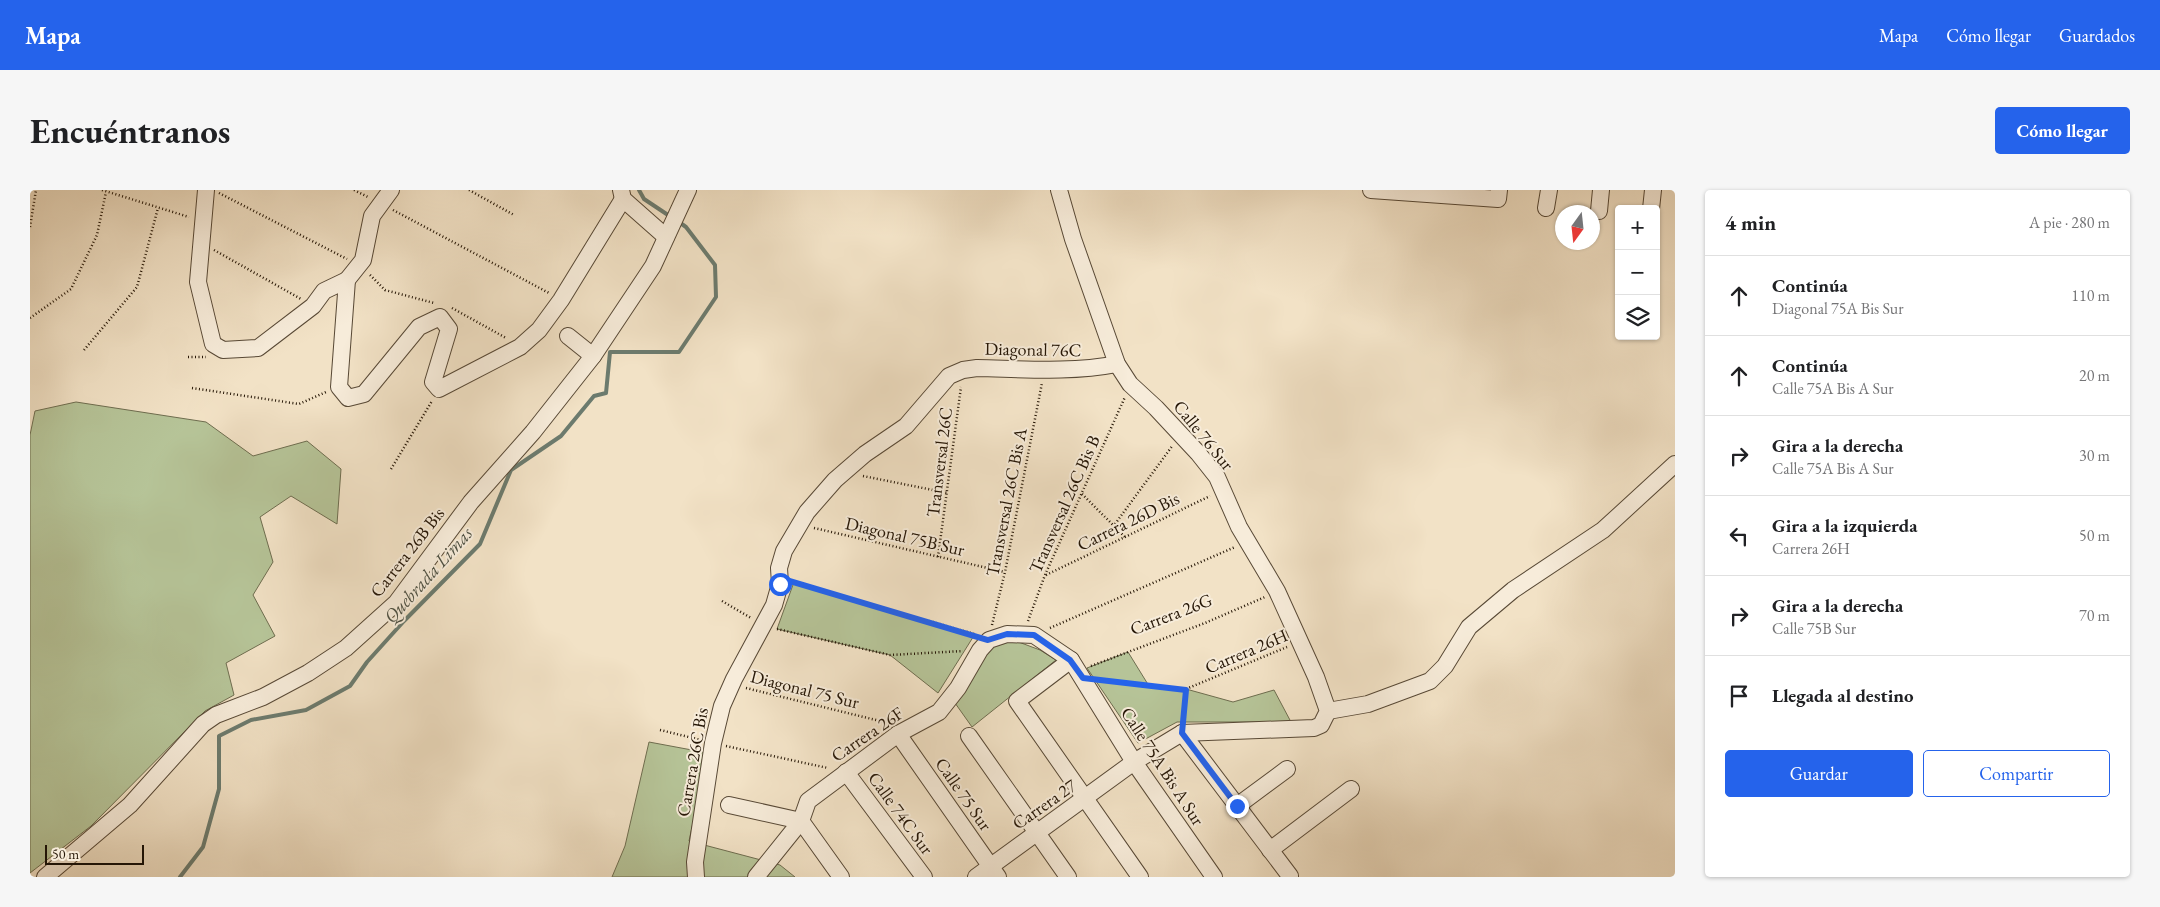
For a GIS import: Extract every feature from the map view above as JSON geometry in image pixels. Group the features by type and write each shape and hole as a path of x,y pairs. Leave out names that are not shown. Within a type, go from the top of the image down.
{"street":[{"path":"206,190 198,282 213,344 223,350 258,348 313,306 324,291 347,280 363,260 372,216 391,190"},
{"name":"Carrera 26B Bis","path":"45,877 130,805 203,724 216,715 263,697 308,673 346,648 396,603 471,502 533,432 593,356 653,266 688,190"},
{"name":"Calle 76 Sur","path":"1059,190 1073,240 1118,364 1130,384 1181,434 1216,477 1248,541 1277,591 1316,677 1328,711"},
{"path":"1371,190 1431,192 1498,199 1498,190"},
{"path":"1546,208 1549,190"},
{"path":"1600,205 1602,190"},
{"path":"1652,205 1654,190"},
{"path":"347,280 339,387 348,398 364,394 419,328 440,317 449,329 433,382 439,389 520,347 539,330 561,300 622,194 668,232"},
{"path":"568,336 593,356"},
{"name":"Diagonal 76C","path":"956,373 976,368 1089,369 1118,364"},
{"name":"Carrera 26C Bis","path":"696,877 695,862 713,743 722,706 774,605 780,584 779,568 784,551 807,512 844,472 865,454 906,426 956,373"},
{"path":"1182,733 1314,728 1321,725 1327,717 1328,711 1368,704 1430,681 1445,666 1469,627 1513,590 1603,530 1675,464"},
{"path":"984,645 1021,635"},
{"name":"Calle 75A Bis A Sur","path":"1021,635 1077,670 1134,762 1214,877"},
{"name":"Carrera 26F","path":"756,877 801,821 808,801 898,734 939,712 958,688 984,645"},
{"path":"1077,670 1017,701 1140,877"},
{"path":"1182,733 1290,876"},
{"name":"Carrera 27","path":"976,877 994,872 1037,833 1134,762 1182,733"},
{"name":"Calle 75 Sur","path":"898,734 994,872"},
{"path":"969,736 1068,877"},
{"path":"1237,806 1287,769"},
{"name":"Calle 74C Sur","path":"846,772 924,877"},
{"path":"1270,850 1352,789"},
{"path":"728,805 801,821 841,877"}],"path":[{"path":"30,227 36,190"},
{"path":"102,190 204,222"},
{"path":"354,190 561,300"},
{"path":"469,190 514,216"},
{"path":"30,318 72,289 97,235 106,192"},
{"path":"84,350 137,287 158,208"},
{"path":"200,243 313,306"},
{"name":"Transversal 26C Bis A","path":"984,645 1005,572 1045,370"},
{"name":"Transversal 26C","path":"938,557 948,493 956,373"},
{"name":"Transversal 26C Bis B","path":"1021,635 1045,575 1130,384"},
{"path":"192,388 299,404 339,387"},
{"path":"391,469 439,389"},
{"path":"1115,524 1181,434"},
{"path":"844,472 948,493"},
{"name":"Carrera 26D Bis","path":"1045,575 1222,490"},
{"path":"1081,494 1115,524 1125,537"},
{"name":"Diagonal 75B Sur","path":"800,525 1005,572"},
{"path":"1021,635 1248,541"},
{"path":"780,578 984,645"},
{"name":"Carrera 26G","path":"1077,670 1205,623 1277,591"},
{"path":"722,601 763,625 890,656 984,645"},
{"name":"Carrera 26H","path":"1077,670 1186,690 1300,642"},
{"name":"Diagonal 75 Sur","path":"732,684 884,722 898,734"},
{"path":"1182,733 1186,690"},
{"path":"660,730 846,772"}],"green space":[{"path":"76,402 206,422 253,456 307,441 341,469 337,524 291,496 260,517 273,562 253,595 275,636 226,663 234,695 205,711 91,826 30,873 30,435 35,411"},
{"path":"794,582 975,634 938,693 890,655 777,629"},
{"path":"1016,641 1040,650 1056,660 972,727 955,703 983,652 1001,642"},
{"path":"1128,652 1149,686 1186,689 1233,702 1274,690 1291,722 1177,722 1138,743 1087,668"},
{"path":"649,742 708,753 689,841 780,865 795,877 612,877 625,846"}],"waterway":[{"name":"Quebrada Limas","path":"639,190 644,199 671,217"},
{"name":"Quebrada Limas","path":"180,877 203,847 219,789 219,736 251,720 306,710 350,686 367,662 404,621 480,544 511,470 561,436 594,396 606,393 610,352 679,352 716,297 715,265 686,227 679,222"}],"route":[{"path":"780,584 780,578 975,634 988,640 1007,634 1034,635 1070,660 1083,678 1186,690 1182,733 1237,806"}]}
